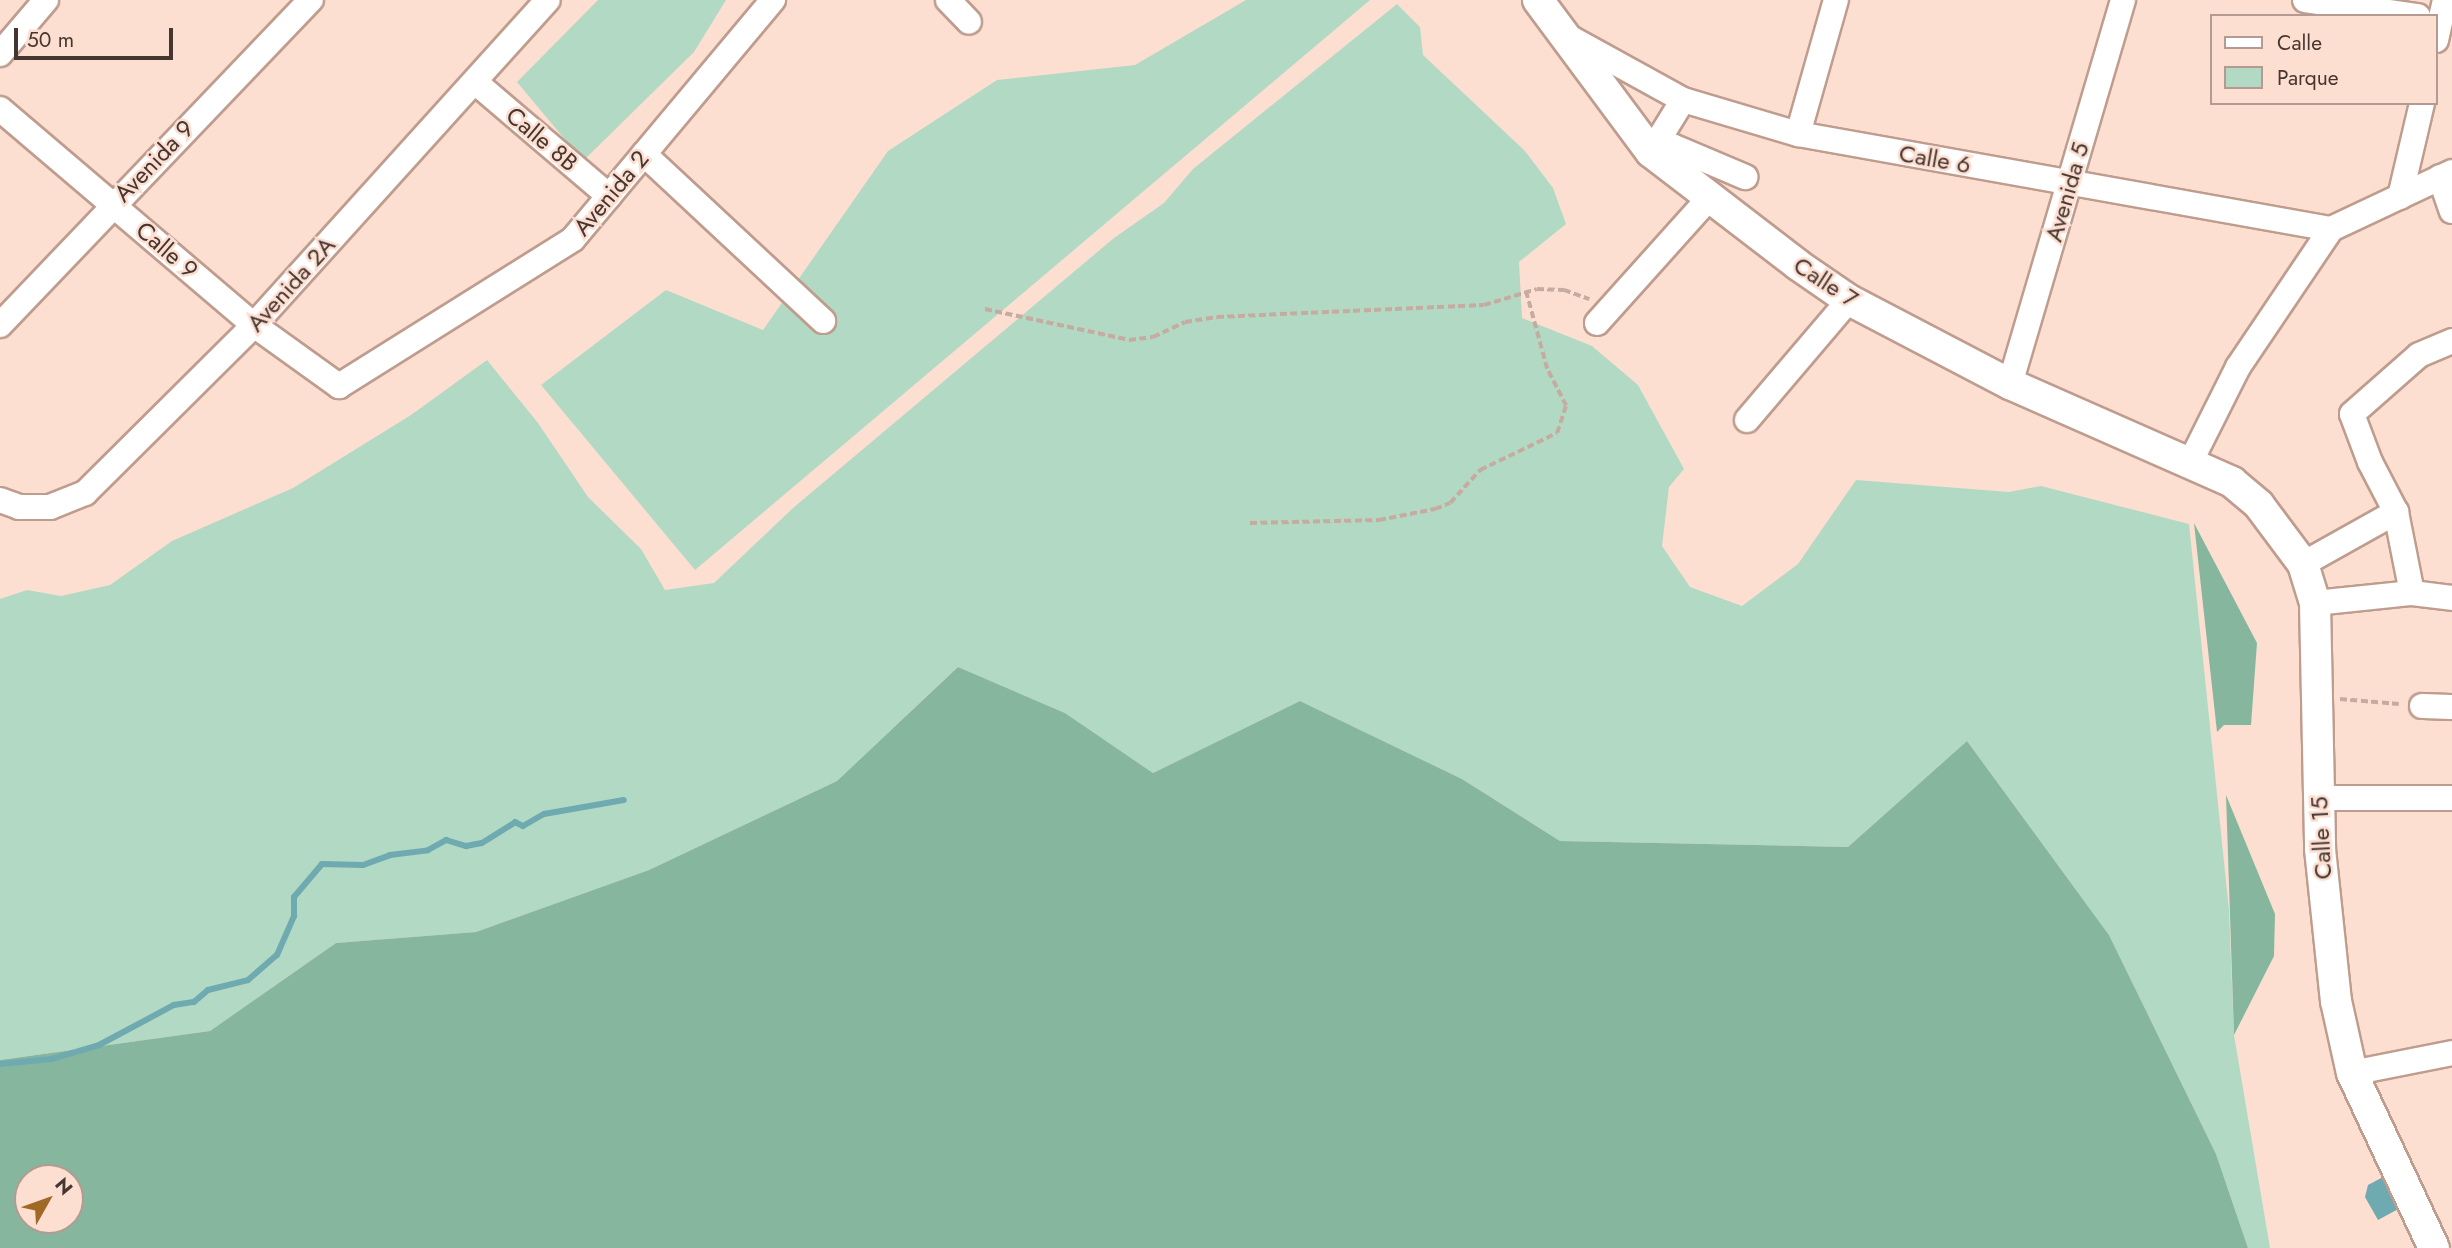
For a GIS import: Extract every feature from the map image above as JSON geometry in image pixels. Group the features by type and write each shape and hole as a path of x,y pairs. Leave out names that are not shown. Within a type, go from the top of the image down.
{"main road":[{"name":"Calle 7","path":"1538,0 1558,31 1655,146 1710,197 1849,300 2010,384 2191,461"},
{"name":"Calle 15","path":"2191,461 2248,494 2303,564 2315,603 2319,798 2332,964 2351,1073 2434,1248"}],"street":[{"path":"0,54 46,0"},
{"name":"Avenida 9","path":"0,325 113,203 311,0"},
{"name":"Avenida 2A","path":"0,500 19,507 50,507 85,494 254,325 548,0"},
{"name":"Avenida 2","path":"339,386 573,239 772,0"},
{"path":"948,0 969,22"},
{"path":"1798,134 1836,0"},
{"name":"Avenida 5","path":"2010,384 2123,0"},
{"path":"2305,0 2403,14"},
{"name":"Calle 6","path":"1558,31 1683,100 1798,134 2331,229"},
{"name":"Calle 8B","path":"475,82 609,196"},
{"path":"1683,100 1655,146 1745,177"},
{"path":"2400,197 2421,105"},
{"name":"Calle 9","path":"0,109 254,325 339,386"},
{"path":"644,154 823,321"},
{"path":"2191,461 2238,367 2331,229 2446,175 2452,211"},
{"path":"1604,315 1710,197"},
{"path":"1747,420 1849,300"},
{"path":"2412,593 2396,512 2370,462 2352,414 2419,355 2452,341"},
{"path":"2303,564 2396,512"},
{"path":"2315,603 2412,593 2452,598"},
{"path":"2422,706 2452,707"},
{"path":"2319,798 2452,798"},
{"path":"2351,1073 2452,1053"}],"path":[{"path":"985,309 1129,340 1153,337 1185,322 1217,317 1484,305 1526,292 1564,290 1604,315"},
{"path":"1250,523 1379,520 1435,509 1450,503 1480,470 1557,433 1566,406 1547,369 1526,292"},
{"path":"2318,697 2422,706"}],"green space":[{"path":"598,0 726,0 694,52 583,161 517,82"},
{"path":"1246,0 1370,0 695,570 541,385 666,290 763,330 888,151 997,80 1135,65"},
{"path":"1397,4 1420,27 1423,55 1525,151 1553,188 1566,224 1519,262 1522,318 1592,346 1638,385 1684,469 1669,487 1662,546 1690,587 1742,606 1798,564 1856,480 2009,492 2041,486 2189,524 2229,910 2234,1035 2270,1248 2248,1248 2216,1154 2109,935 1967,741 1848,847 1560,841 1462,779 1300,701 1153,773 1065,713 958,667 837,781 649,870 476,932 336,943 210,1031 0,1060 0,599 27,590 61,596 110,585 172,541 293,488 411,415 487,360 538,423 588,497 641,549 665,590 714,583 793,508 1114,238 1164,203 1193,169"},
{"path":"2194,523 2257,643 2251,725 2224,725 2217,732"},
{"path":"958,667 1065,713 1153,773 1300,701 1462,779 1560,841 1848,847 1967,741 2109,935 2216,1154 2248,1248 0,1248 0,1060 210,1031 336,943 476,932 649,870 837,781"},
{"path":"2226,795 2275,914 2274,956 2234,1035"}],"water":[{"path":"2385,1176 2402,1207 2378,1220 2365,1197 2368,1185"}],"waterway":[{"path":"0,1064 52,1059 99,1045 174,1005 194,1002 208,990 248,980 277,955 294,916 294,897 322,864 363,865 390,855 428,850 446,840 466,846 482,843 515,822 523,826 544,814 624,800"}]}
